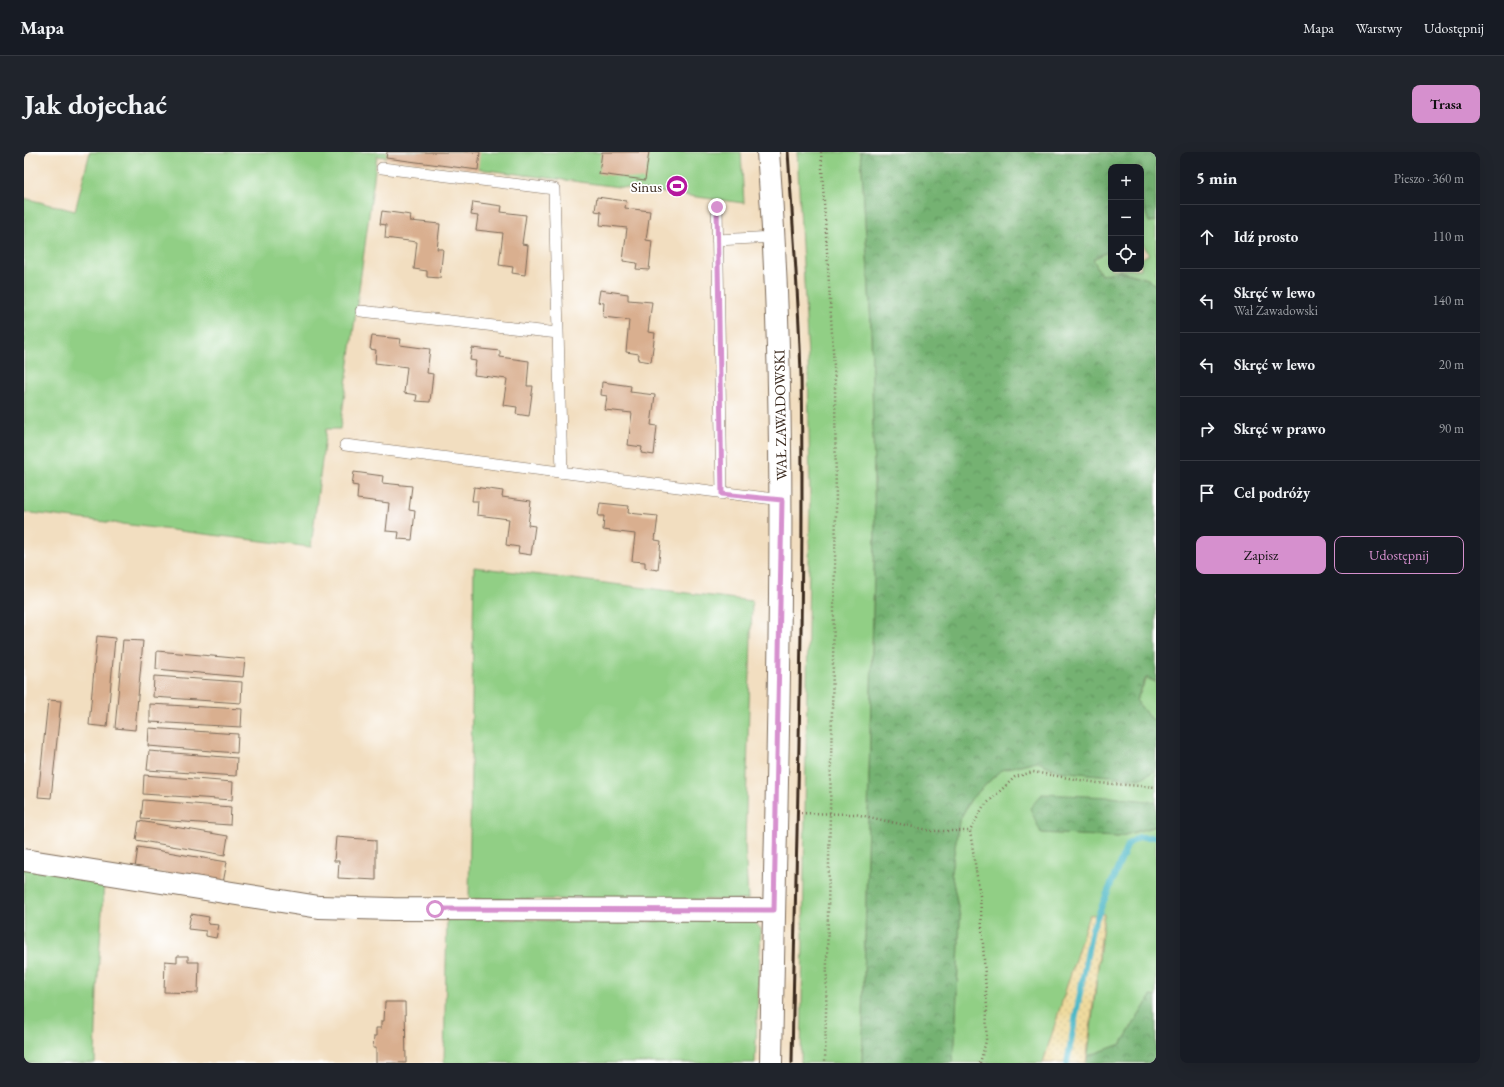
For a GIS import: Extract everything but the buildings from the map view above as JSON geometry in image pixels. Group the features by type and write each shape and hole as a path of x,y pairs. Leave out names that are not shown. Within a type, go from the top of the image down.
{"street":[{"name":"WAŁ ZAWADOWSKI","path":"768,152 778,316 782,500 772,1063"},
{"path":"24,860 319,907 393,909 774,910"}],"lane":[{"path":"382,168 554,189 562,473"},
{"path":"717,207 722,494"},
{"path":"717,240 774,237"},
{"path":"361,311 558,333"},
{"path":"345,445 722,494 782,500"}],"path":[{"path":"821,152 836,391 836,511 825,1063"},
{"path":"980,1063 986,1041 987,1008 980,896 970,831 984,807 1014,777 1033,772 1098,783 1156,787"},
{"path":"804,814 855,814 932,831 970,831"}],"green space":[{"path":"90,152 741,152 744,203 377,156 340,429 326,429 311,547 24,512 24,198 75,211"},
{"path":"797,152 861,152 871,325 875,531 862,1063 801,1063 810,501 808,357"},
{"path":"861,152 1156,152 1156,221 1149,222 1144,208 1144,164 1108,164 1108,252 1093,259 1101,275 1124,272 1148,279 1156,286 1156,682 1146,678 1136,700 1148,716 1156,722 1156,770 1140,779 1059,771 1036,761 1001,770 971,799 959,821 951,872 960,917 955,1042 952,1063 862,1063 875,531 871,325"},
{"path":"1144,208 1149,222 1156,221 1156,286 1148,279 1124,272 1144,272 1144,257 1149,254 1144,246"},
{"path":"1108,252 1108,272 1115,272 1101,275 1093,259"},
{"path":"474,567 752,601 745,845 748,900 469,899"},
{"path":"1147,678 1156,682 1156,722 1148,716 1136,700"},
{"path":"1036,761 1059,771 1140,779 1156,770 1156,802 1109,797 1041,833 1118,837 1156,826 1156,997 1151,996 1121,1044 1088,1056 1104,915 1089,915 1043,1063 952,1063 955,1042 960,917 951,872 959,821 971,799 1001,770"},
{"path":"1042,794 1109,797 1156,802 1156,826 1118,837 1041,833 1030,808"},
{"path":"24,866 104,881 97,991 95,1063 24,1063"},
{"path":"447,917 613,923 750,917 761,929 755,1063 444,1063"},
{"path":"1151,996 1156,997 1156,1063 1086,1063 1088,1056 1121,1044"}],"sand":[{"path":"1104,914 1086,1063 1043,1063 1089,915"}],"waterway":[{"path":"1067,1063 1092,929 1128,844 1139,837 1155,837"}],"railway":[{"path":"788,152 799,320 802,462 800,720 792,1063"}],"place":[{"name":"Sinus","path":"677,186"}],"route":[{"path":"435,909 774,910 782,500 722,494 717,207"}]}
